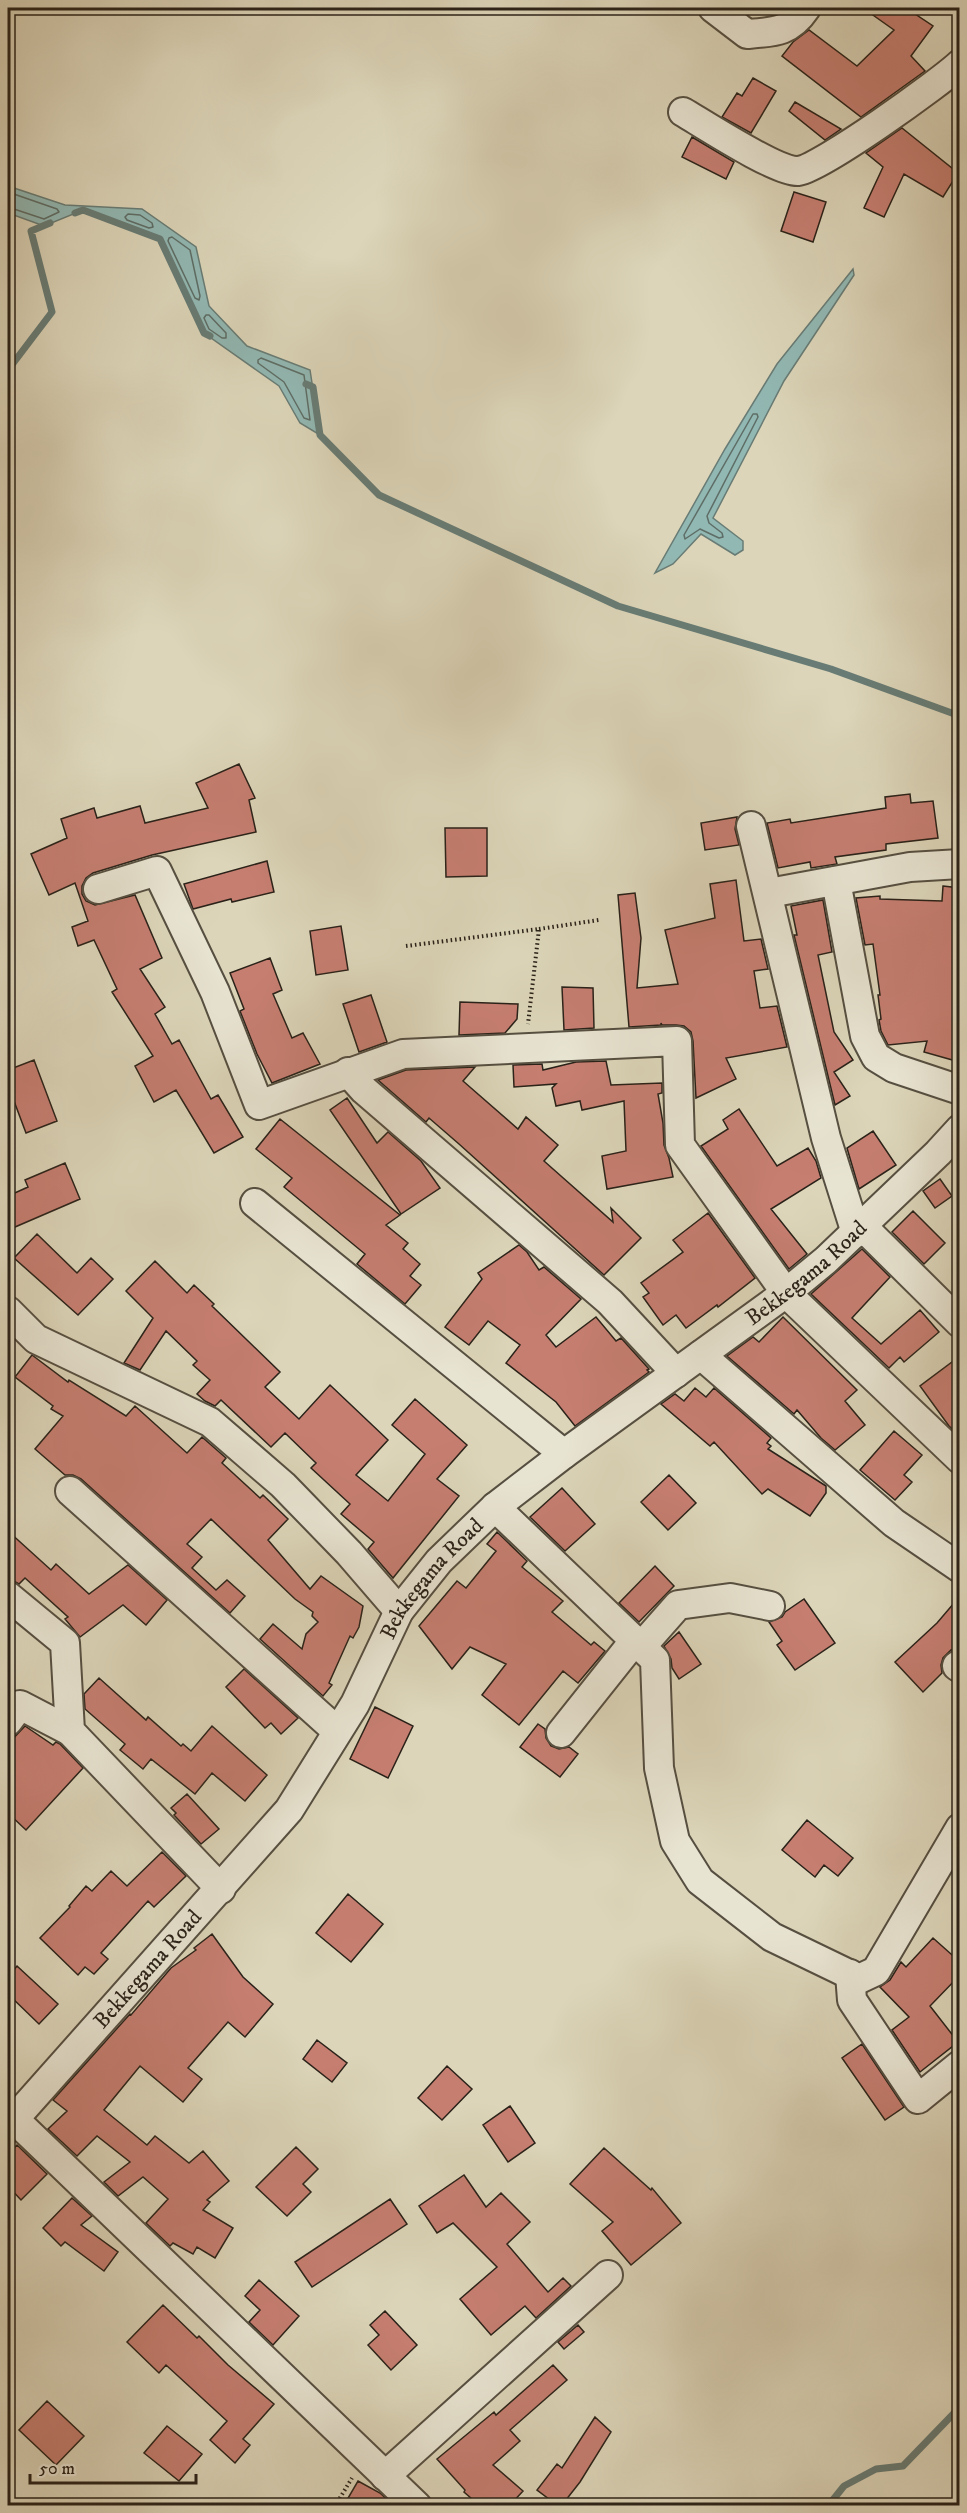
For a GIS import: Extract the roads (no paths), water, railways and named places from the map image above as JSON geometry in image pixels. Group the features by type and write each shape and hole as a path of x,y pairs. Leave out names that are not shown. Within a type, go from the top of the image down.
{"street":[{"path":"713,8 747,34 777,32 797,22 806,8"},
{"path":"683,112 772,163 798,171 826,160 960,64"},
{"path":"751,826 769,893 826,1138 860,1230 960,1323"},
{"path":"769,893 910,867 960,864"},
{"path":"98,889 157,871 215,992 259,1105 403,1054 677,1041 680,1145 786,1293 960,1459"},
{"path":"836,881 865,1036 876,1057 894,1068 960,1090"},
{"path":"348,1072 364,1090 610,1302 676,1373"},
{"name":"Bekkegama Road","path":"10,2122 289,1810 355,1704 399,1611 439,1561 495,1507 564,1454 786,1293 949,1154 960,1129"},
{"path":"255,1203 564,1454"},
{"path":"8,1311 36,1340 210,1422 283,1485 349,1553 399,1611"},
{"path":"701,1355 894,1522 960,1568"},
{"path":"69,1491 337,1731"},
{"path":"495,1507 655,1660 659,1768 675,1841 700,1881 772,1937 859,1979 876,1971 960,1828"},
{"path":"8,1596 65,1643 69,1731"},
{"path":"561,1733 638,1644 678,1605 730,1598 770,1606"},
{"path":"8,1721 20,1705 69,1731 221,1888"},
{"path":"850,1974 852,2000 918,2099 960,2065"},
{"path":"10,2122 417,2505"},
{"path":"375,2466 609,2275"}],"water":[{"path":"8,186 65,205 142,209 196,247 209,306 247,346 310,370 320,435 300,423 279,386 204,333 160,239 83,210 44,226 8,213"},
{"path":"853,269 854,275 784,381 713,518 743,541 743,550 735,555 701,534 673,564 655,573 725,449 777,364"}],"waterway":[{"path":"75,213 83,210 160,239 204,333 210,336"},
{"path":"8,370 52,312 31,231 50,223"},
{"path":"306,384 313,387 320,435 379,495 618,606 831,669 960,716"},
{"path":"828,2506 844,2486 876,2469 903,2466 960,2407"}]}
